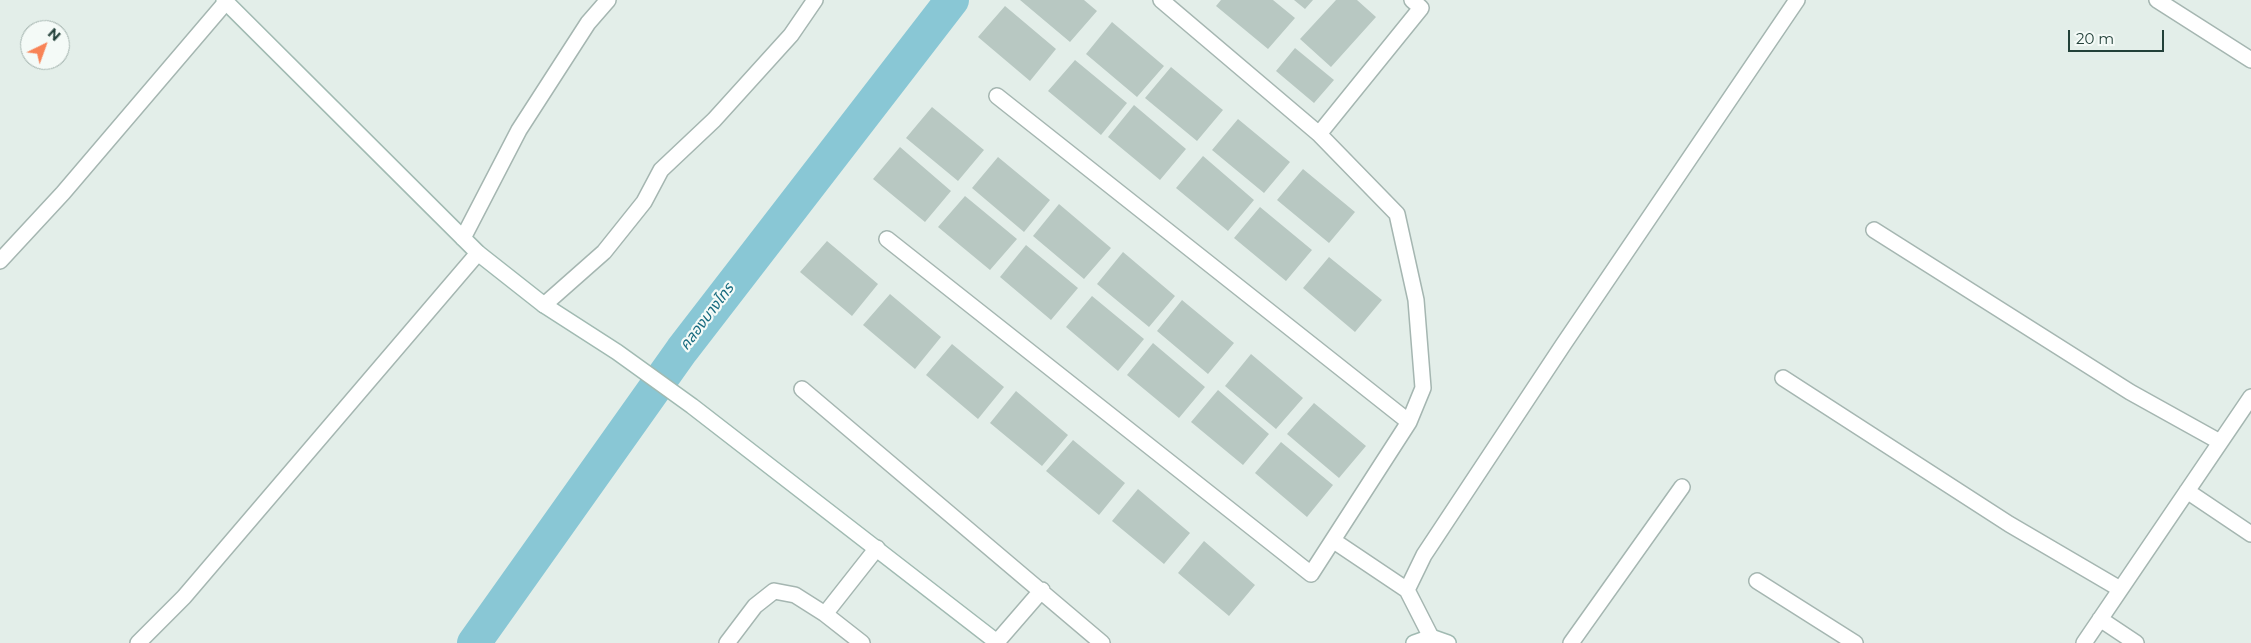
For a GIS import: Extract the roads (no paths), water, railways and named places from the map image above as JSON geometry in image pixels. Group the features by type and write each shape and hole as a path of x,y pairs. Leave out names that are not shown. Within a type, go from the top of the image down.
{"street":[{"path":"463,238 519,130 588,23 608,0"},
{"path":"544,305 604,252 644,202 661,170 714,120 791,34 815,0"},
{"path":"887,239 1311,574 1409,422 1423,388 1416,300 1397,214 1319,134 1161,0"},
{"path":"1319,134 1421,8 1412,0"},
{"path":"1408,590 1424,555 1444,524 1797,0"},
{"path":"2157,0 2251,60"},
{"path":"0,261 62,193 225,1 478,254 544,305 618,352 692,406 997,642 1042,590"},
{"path":"997,96 1409,422"},
{"path":"1874,230 2130,392 2220,442"},
{"path":"138,643 184,596 478,254"},
{"path":"1783,378 2009,524 2120,589"},
{"path":"802,388 1042,590 1102,643"},
{"path":"2084,643 2251,397"},
{"path":"1572,643 1682,487"},
{"path":"2187,490 2251,534"},
{"path":"1334,541 1408,590 1431,638"},
{"path":"825,614 877,548"},
{"path":"1757,581 1855,643"},
{"path":"727,643 755,606 774,591 794,595 825,614 862,643"},
{"path":"2100,619 2136,643"},
{"path":"1414,643 1431,638 1448,643"}],"waterway":[{"name":"คลองบางไทร","path":"474,643 682,350 952,0"}]}
